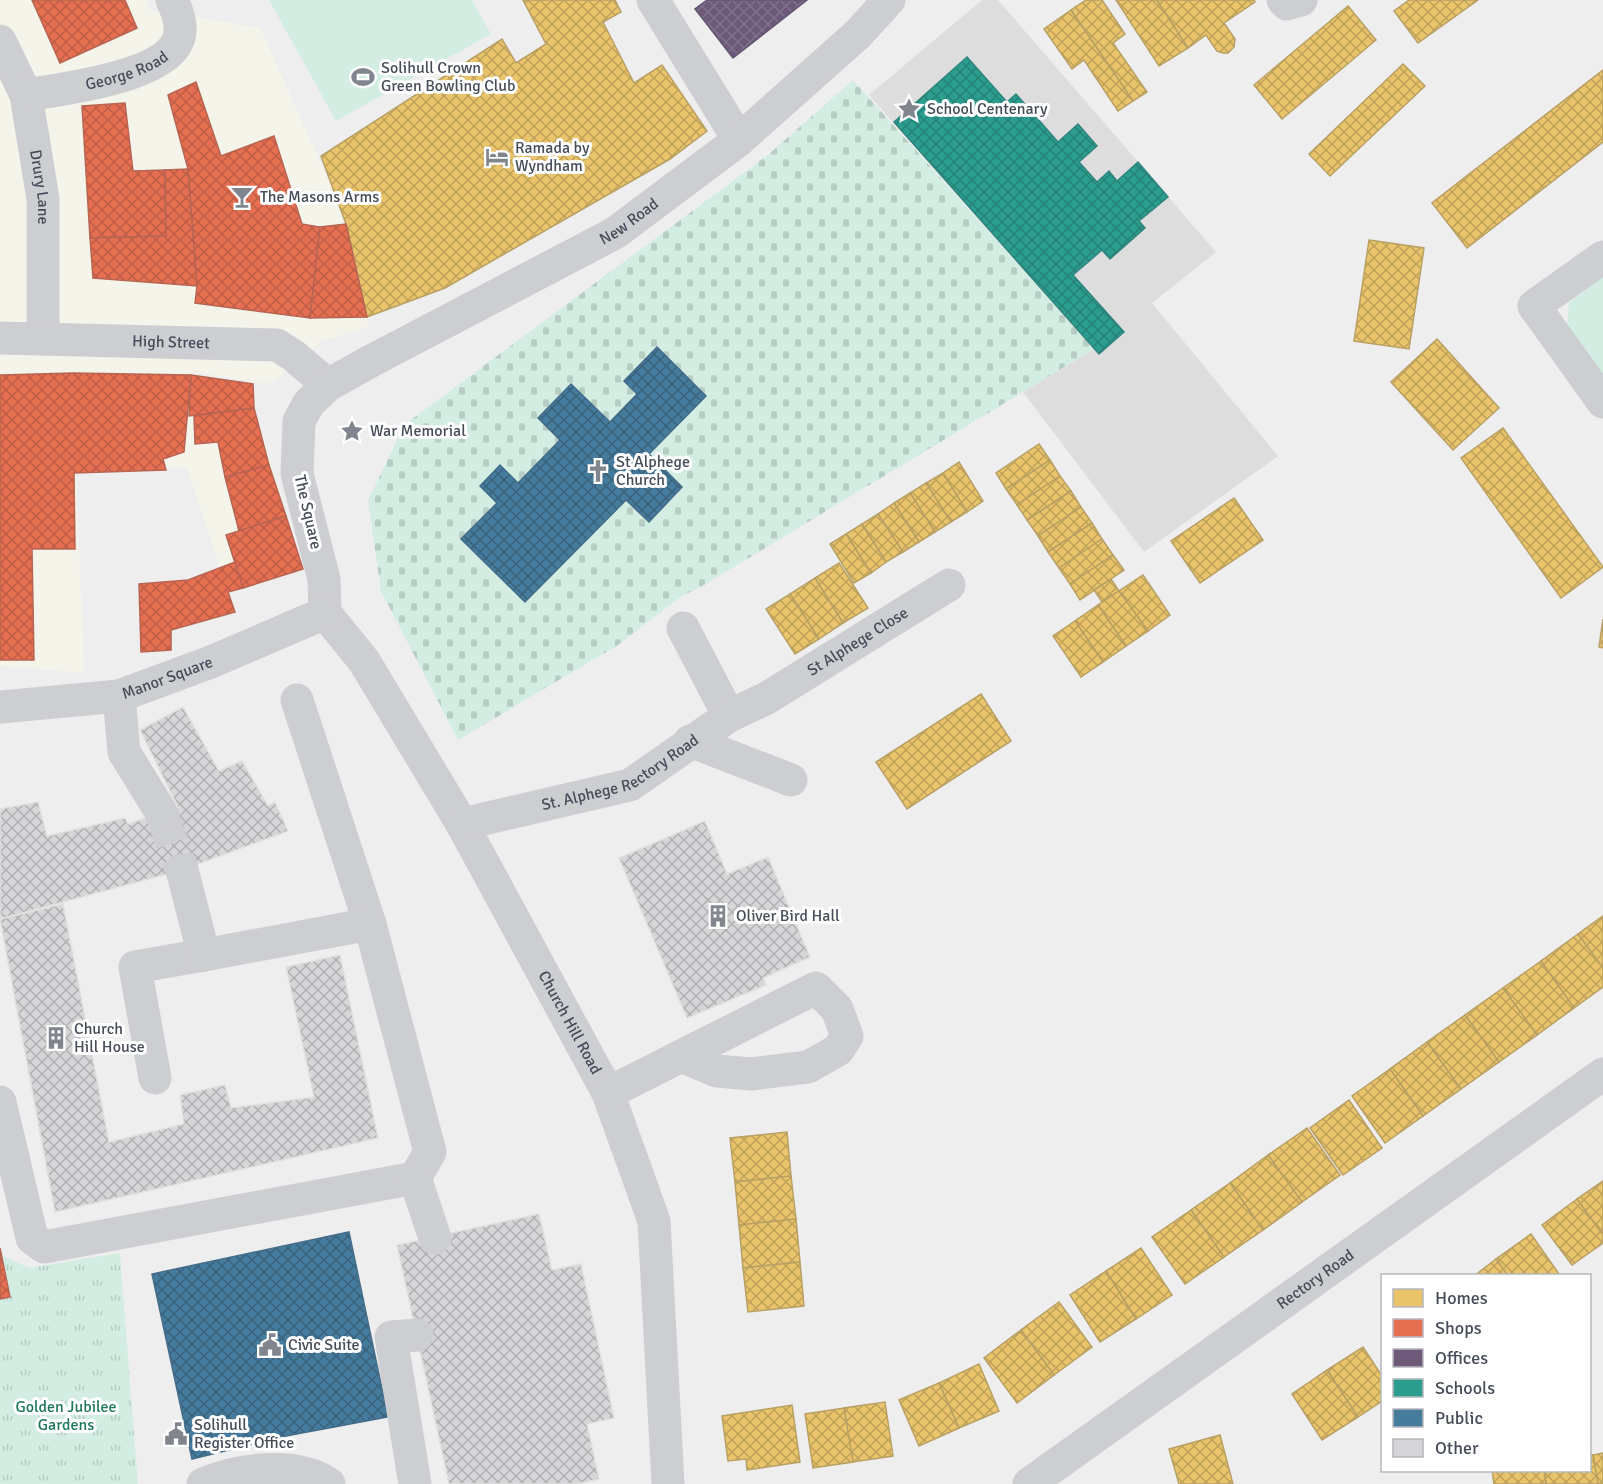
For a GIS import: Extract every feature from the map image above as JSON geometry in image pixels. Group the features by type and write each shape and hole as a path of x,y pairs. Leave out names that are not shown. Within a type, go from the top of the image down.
{"street":[{"name":"George Road","path":"26,94 115,79 159,62 176,44 180,31 172,0"},
{"path":"653,0 740,140"},
{"name":"New Road","path":"328,385 615,233 740,140 858,34 889,0"},
{"path":"1283,0 1287,4 1301,0"},
{"name":"Drury Lane","path":"0,41 26,94 43,199 43,339"},
{"path":"1603,257 1523,306 1603,402"},
{"name":"High Street","path":"0,338 277,345 294,356 328,385"},
{"name":"The Square","path":"325,613 324,579 297,474 299,420 309,403 328,385"},
{"name":"St Alphege Close","path":"767,698 949,585"},
{"name":"Manor Square","path":"0,707 119,696 211,662 325,613"},
{"name":"Church Hill Road","path":"325,613 364,661 462,824 608,1094 654,1221 668,1484"},
{"path":"683,628 729,716"},
{"path":"119,696 124,752 161,812"},
{"name":"St. Alphege Rectory Road","path":"462,824 630,785 729,716 767,698"},
{"path":"297,700 370,924 430,1152 415,1178 435,1238"},
{"path":"690,741 791,780"},
{"path":"182,870 204,955"},
{"path":"155,1078 135,967 370,924"},
{"path":"608,1094 681,1056"},
{"name":"Rectory Road","path":"1029,1484 1603,1074"},
{"path":"0,1102 32,1238 44,1247 415,1178"},
{"path":"415,1484 391,1337 417,1335"},
{"path":"203,1484 215,1478 283,1468 319,1477 329,1484"}],"shaded area":[{"path":"0,0 147,0 151,10 260,28 340,206 369,327 322,341 280,377 266,384 193,372 192,375 253,384 254,408 303,569 228,592 187,467 76,474 84,673 0,666"},
{"path":"982,0 998,0 1216,252 1152,303 1278,456 1144,552 1023,392 1094,349 869,95"}],"green space":[{"name":"Solihull Crown Green Bowling Club","path":"269,0 472,0 491,34 336,121"},
{"path":"853,80 1094,349 704,585 682,596 618,645 458,740 381,591 368,501 404,425 769,154"},
{"path":"1603,276 1603,388 1566,333 1569,303"},
{"name":"Golden Jubilee Gardens","path":"120,1253 138,1484 0,1484 0,1299 10,1297 1,1255 29,1268"}],"building: Homes":[{"name":"Ramada by Wyndham","path":"523,0 615,0 621,12 603,22 634,83 662,65 707,131 670,159 445,288 367,317 346,224 321,156 502,39 516,63 546,44"},
{"path":"1086,0 1102,0 1125,34 1113,43 1147,92 1133,101 1071,10"},
{"path":"1116,0 1157,0 1188,48 1159,66"},
{"path":"1157,0 1254,0 1255,2 1224,23 1235,39 1234,47 1228,53 1223,53 1217,51 1206,35 1188,48"},
{"path":"1409,0 1478,0 1418,43 1394,11"},
{"path":"1348,6 1376,40 1282,119 1254,85"},
{"path":"1071,10 1133,101 1118,111 1084,60 1072,69 1044,29"},
{"path":"1403,64 1425,86 1330,176 1309,154"},
{"path":"1603,70 1603,142 1467,248 1432,203"},
{"path":"1369,240 1424,248 1409,349 1354,341"},
{"path":"1437,339 1499,408 1453,450 1391,382"},
{"path":"1503,428 1603,567 1561,598 1461,458"},
{"path":"1039,444 1050,460 1006,489 996,473"},
{"path":"1050,460 1060,476 1017,505 1006,489"},
{"path":"959,462 983,501 967,512 943,473"},
{"path":"943,473 967,512 951,522 926,483"},
{"path":"1060,476 1071,491 1027,520 1017,505"},
{"path":"926,483 951,522 935,532 910,493"},
{"path":"1071,491 1081,507 1038,536 1027,520"},
{"path":"910,493 935,532 919,542 894,503"},
{"path":"1234,498 1263,540 1200,583 1171,541"},
{"path":"894,503 919,542 903,552 878,514"},
{"path":"1081,507 1092,523 1048,552 1038,536"},
{"path":"878,514 903,552 886,562 862,524"},
{"path":"1092,523 1102,539 1059,568 1048,552"},
{"path":"862,524 886,562 871,573 846,534"},
{"path":"846,534 871,573 854,583 830,544"},
{"path":"1102,539 1113,555 1070,584 1059,568"},
{"path":"1113,555 1124,570 1080,600 1070,584"},
{"path":"839,563 868,608 843,623 815,578"},
{"path":"1143,575 1170,615 1148,631 1119,591"},
{"path":"815,578 843,623 819,639 790,594"},
{"path":"1111,579 1119,591 1102,602 1094,590"},
{"path":"1119,591 1148,631 1126,646 1098,605"},
{"path":"790,594 819,639 795,654 766,609"},
{"path":"1098,605 1126,646 1103,662 1075,621"},
{"path":"1603,619 1603,648 1599,647"},
{"path":"1075,621 1103,662 1081,677 1053,636"},
{"path":"981,694 1011,741 907,809 876,762"},
{"path":"1603,916 1603,968 1578,934"},
{"path":"1578,934 1603,968 1603,987 1574,1008 1541,961"},
{"path":"1541,961 1574,1008 1537,1035 1503,988"},
{"path":"1503,988 1537,1035 1499,1062 1465,1015"},
{"path":"1465,1015 1499,1062 1461,1089 1427,1042"},
{"path":"1427,1042 1461,1089 1423,1116 1390,1069"},
{"path":"1390,1069 1423,1116 1385,1143 1352,1096"},
{"path":"1349,1100 1382,1148 1343,1175 1310,1128"},
{"path":"1307,1128 1340,1175 1302,1202 1268,1155"},
{"path":"787,1132 791,1176 735,1182 730,1138"},
{"path":"1268,1155 1302,1202 1263,1230 1230,1183"},
{"path":"791,1176 796,1219 739,1225 735,1182"},
{"path":"1603,1181 1603,1235 1577,1199"},
{"path":"1230,1183 1263,1230 1224,1257 1191,1210"},
{"path":"1577,1199 1603,1235 1603,1243 1572,1265 1542,1225"},
{"path":"1191,1210 1224,1257 1185,1284 1152,1237"},
{"path":"796,1219 800,1262 743,1268 739,1225"},
{"path":"1531,1234 1559,1274 1507,1274 1496,1259"},
{"path":"1141,1248 1172,1295 1136,1319 1106,1271"},
{"path":"1496,1259 1507,1274 1477,1274"},
{"path":"800,1262 804,1306 748,1312 743,1268"},
{"path":"1106,1271 1136,1319 1100,1342 1070,1295"},
{"path":"1059,1302 1092,1347 1054,1375 1021,1330"},
{"path":"1021,1330 1054,1375 1017,1403 984,1358"},
{"path":"1363,1347 1381,1374 1381,1402 1358,1417 1327,1370"},
{"path":"979,1364 999,1411 959,1428 939,1383"},
{"path":"1327,1370 1358,1417 1322,1440 1292,1394"},
{"path":"939,1383 959,1428 919,1446 899,1400"},
{"path":"885,1402 893,1456 853,1462 844,1408"},
{"path":"792,1405 800,1462 747,1470 746,1459 728,1461 722,1416"},
{"path":"844,1408 853,1462 813,1468 805,1414"},
{"path":"1220,1435 1233,1484 1179,1484 1169,1449"},
{"path":"1603,1453 1603,1484 1598,1484 1593,1455"},
{"path":"1591,1455 1593,1455 1598,1484 1546,1484 1544,1472 1591,1472"},
{"path":"1492,1472 1544,1472 1546,1484 1494,1484"}],"building: Shops":[{"path":"32,0 125,0 137,28 60,63"},
{"name":"The Masons Arms","path":"196,82 221,156 274,136 302,224 320,227 310,318 195,303 197,286 188,169 168,95"},
{"path":"125,103 133,171 165,170 166,236 90,238 82,106"},
{"path":"188,169 197,286 93,278 90,238 166,236 165,170"},
{"path":"346,224 367,317 310,318 320,227"},
{"path":"73,373 191,375 184,452 163,459 166,470 74,473 75,549 32,549 34,660 0,660 0,375"},
{"path":"191,375 253,384 254,408 189,416"},
{"path":"254,408 269,465 225,477 218,442 195,444 194,416"},
{"path":"269,465 286,516 239,531 225,477"},
{"path":"286,516 303,569 243,588 226,535"},
{"path":"235,562 243,588 228,592 235,612 171,630 171,650 141,652 139,584 188,580"},
{"path":"0,1248 10,1297 0,1299"}],"building: Offices":[{"path":"707,0 807,0 733,58 695,9"}],"building: Schools":[{"path":"967,57 1007,102 1016,94 1058,142 1078,124 1097,146 1079,162 1097,182 1109,171 1117,181 1138,162 1168,197 1139,221 1145,228 1110,259 1102,250 1073,275 1124,332 1099,354 894,122"}],"building: Public":[{"name":"St Alphege Church","path":"657,347 706,396 649,454 682,487 649,522 626,500 525,602 461,539 497,503 480,486 500,465 518,483 560,440 538,418 571,384 610,422 637,394 624,381"},
{"name":"Civic Suite","path":"349,1232 388,1417 286,1436 192,1459 152,1274"}],"building: Other":[{"path":"183,707 219,771 242,761 268,806 275,802 288,831 182,870 0,919 0,809 38,802 47,836 125,818 128,824 178,807 140,730"},
{"name":"Oliver Bird Hall","path":"705,821 727,874 768,857 810,957 763,978 766,985 687,1018 619,858"},
{"name":"Church Hill House","path":"63,904 109,1142 184,1124 180,1095 225,1085 231,1108 314,1097 286,967 340,955 378,1138 55,1212 0,919"},
{"path":"539,1214 552,1270 581,1264 614,1418 587,1424 599,1479 577,1484 449,1484 397,1245"}],"tunnel":[{"path":"161,812 182,870"}],"place":[{"name":"Solihull Crown Green Bowling Club","path":"363,77"},
{"name":"School Centenary","path":"909,109"},
{"name":"Ramada by Wyndham","path":"497,157"},
{"name":"The Masons Arms","path":"242,197"},
{"name":"War Memorial","path":"352,431"},
{"name":"St Alphege Church","path":"598,471"},
{"name":"Oliver Bird Hall","path":"718,916"},
{"name":"Church Hill House","path":"56,1038"},
{"name":"Civic Suite","path":"270,1345"},
{"name":"Solihull Register Office","path":"176,1434"}]}
